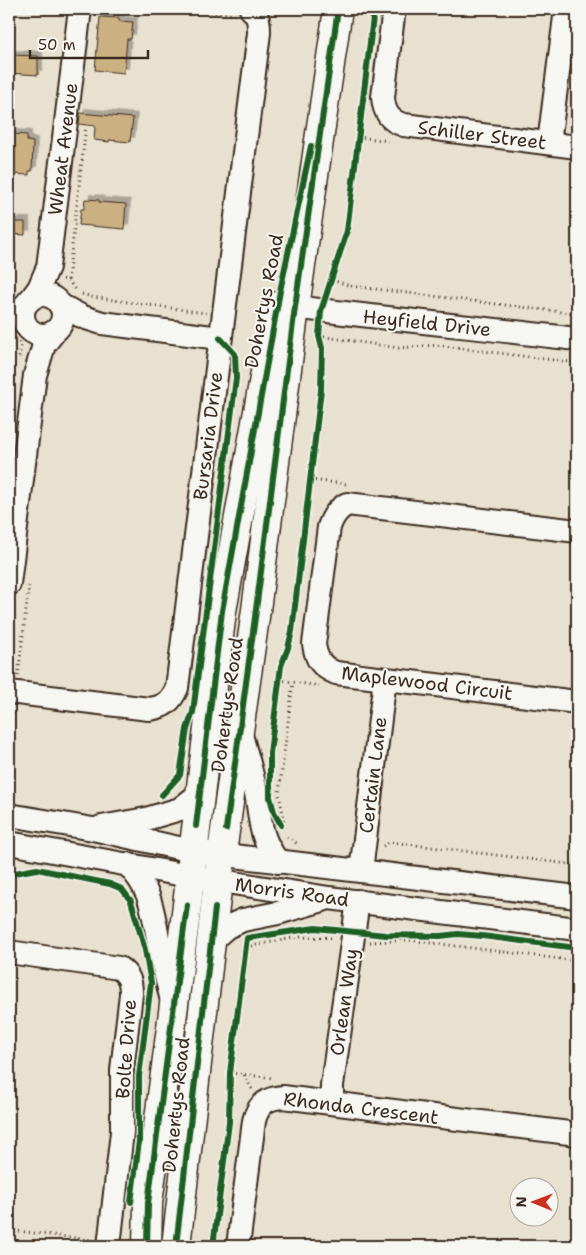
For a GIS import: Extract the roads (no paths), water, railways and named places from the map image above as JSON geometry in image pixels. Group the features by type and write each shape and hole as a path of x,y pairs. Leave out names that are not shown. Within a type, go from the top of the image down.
{"main road":[{"name":"Dohertys Road","path":"147,1246 148,1203 186,913 222,611 286,306 338,15"},
{"name":"Dohertys Road","path":"176,1246 203,998 240,729 286,306"}],"street":[{"name":"Wheat Avenue","path":"59,304 52,288 56,272 80,9"},
{"name":"Schiller Street","path":"394,9 383,97 384,107 389,117 395,122 404,125 577,147"},
{"path":"549,144 566,9"},
{"name":"Bursaria Drive","path":"12,692 150,709 159,708 167,704 174,697 178,679 259,33 259,21 256,13 244,12"},
{"name":"Wheat Avenue","path":"22,302 39,288 44,278 56,272"},
{"path":"35,375 33,350 20,323 23,316 22,302 35,296 48,296 82,317 102,323"},
{"path":"19,582 16,468 35,375 44,345 62,320 63,314 59,304"},
{"name":"Heyfield Drive","path":"286,306 577,339"},
{"path":"20,323 38,335 50,334 57,329 82,323 102,323 220,338"},
{"name":"Maplewood Circuit","path":"577,531 347,504 332,517 329,527 314,644 320,663 336,673 577,702"},
{"name":"Certain Lane","path":"362,860 385,679"},
{"path":"240,729 256,790 261,829 269,848 278,862"},
{"path":"93,829 146,819 180,809 200,793"},
{"name":"Morris Road","path":"9,814 93,829 191,864 218,881 329,898 577,929"},
{"name":"Morris Road","path":"9,843 127,864 191,864 222,854 278,862 362,860 577,897"},
{"path":"127,864 140,878 152,901 173,1006"},
{"path":"212,940 227,927 243,920 278,913 329,898"},
{"name":"Orlean Way","path":"332,1103 332,1085 358,901"},
{"name":"Bolte Drive","path":"9,952 119,968 128,974 131,982 122,1070 122,1132 101,1243"},
{"name":"Rhonda Crescent","path":"238,1246 256,1111 264,1102 273,1098 283,1097 577,1134"}]}
